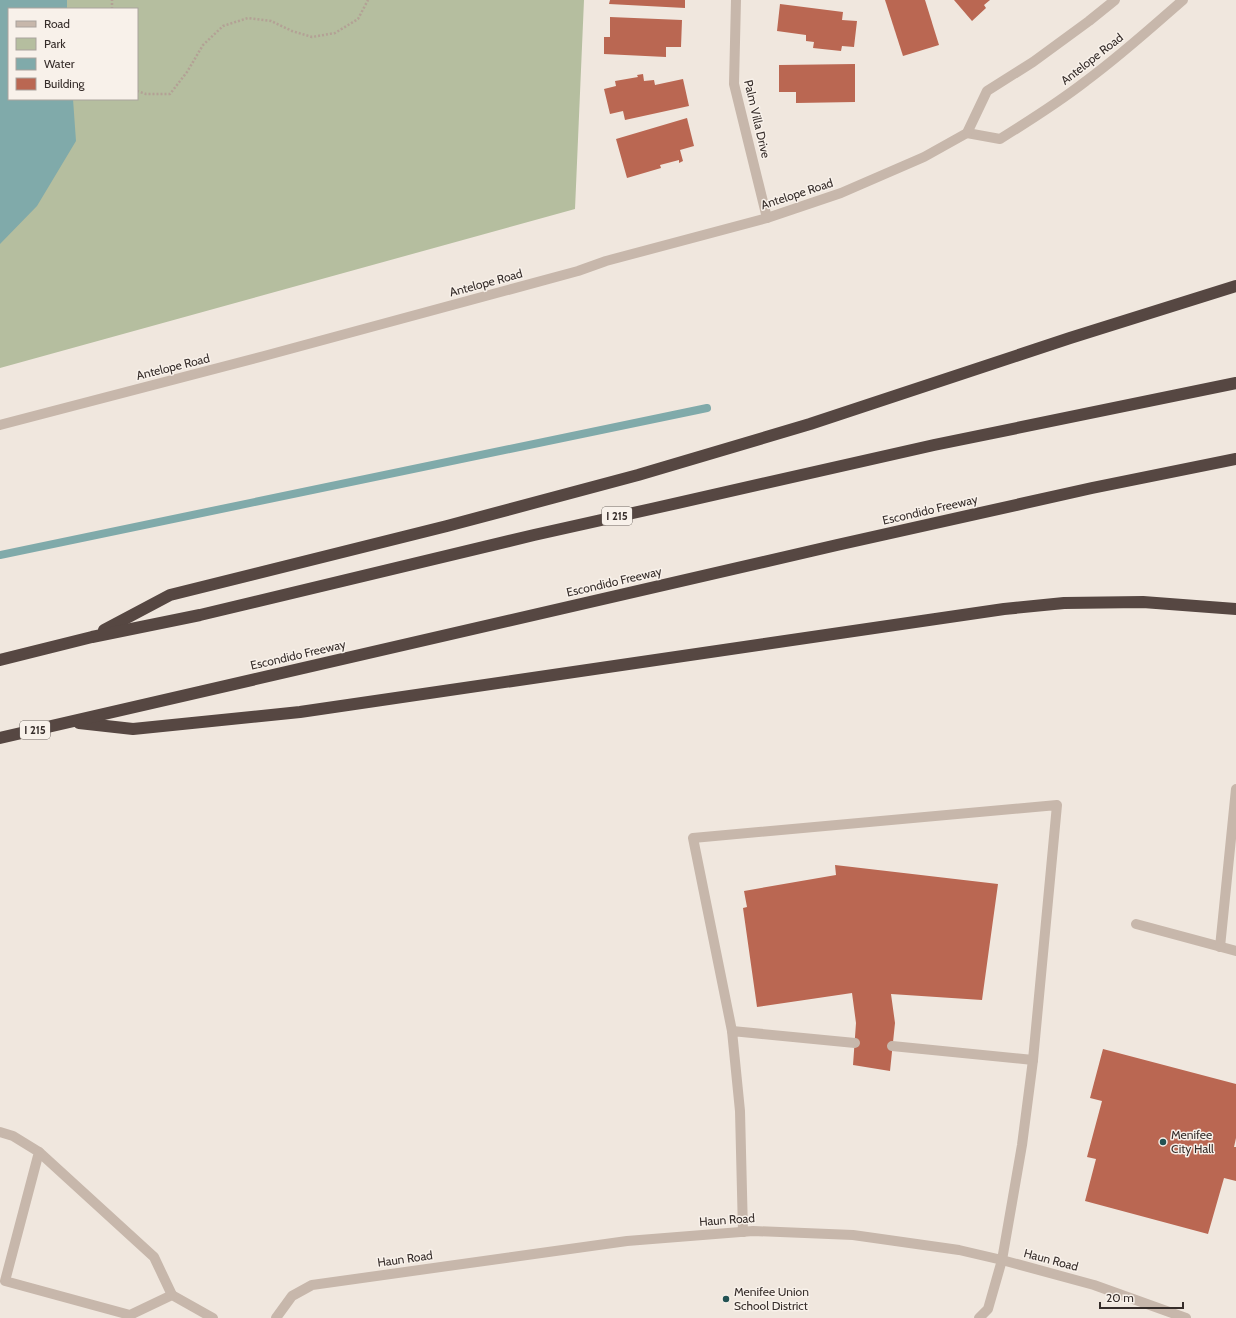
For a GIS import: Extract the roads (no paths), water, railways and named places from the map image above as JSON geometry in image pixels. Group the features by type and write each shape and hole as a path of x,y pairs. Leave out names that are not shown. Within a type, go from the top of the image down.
{"highway":[{"path":"92,637 170,595 447,526 638,475 810,424 1070,338 1236,286"},
{"name":"I 215","path":"0,660 92,637 200,615 526,537 934,445 1236,382"},
{"name":"Escondido Freeway","path":"0,738 837,545 1092,488 1236,459"},
{"path":"70,722 133,729 300,712 1019,607 1064,603 1143,602 1236,609"}],"street":[{"name":"Palm Villa Drive","path":"736,0 734,84 767,218"},
{"path":"966,133 987,91 1040,58 1115,0"},
{"name":"Antelope Road","path":"0,425 280,352 578,271 606,261 767,218 841,194 924,157 966,133 1000,139 1044,112 1086,81 1183,0"},
{"path":"1220,947 1236,789"},
{"path":"743,1232 740,1110 732,1032 693,838 1057,805 1033,1060 1022,1145 1002,1260 988,1308 979,1318"},
{"path":"1136,924 1236,951"},
{"path":"732,1032 855,1043"},
{"path":"892,1046 1033,1060"},
{"path":"0,1132 14,1136 39,1152 154,1257 172,1295 214,1318"},
{"path":"39,1152 5,1281 130,1315 172,1295"},
{"name":"Haun Road","path":"276,1318 292,1296 312,1285 627,1241 753,1231 853,1235 959,1250 1094,1285 1186,1318"}],"water":[{"path":"0,0 67,0 67,8 8,8 8,100 73,100 76,141 37,206 0,244"}],"waterway":[{"path":"0,555 707,408"}],"place":[{"name":"Menifee City Hall","path":"1163,1142"},
{"name":"Menifee Union School District","path":"726,1299"}]}
